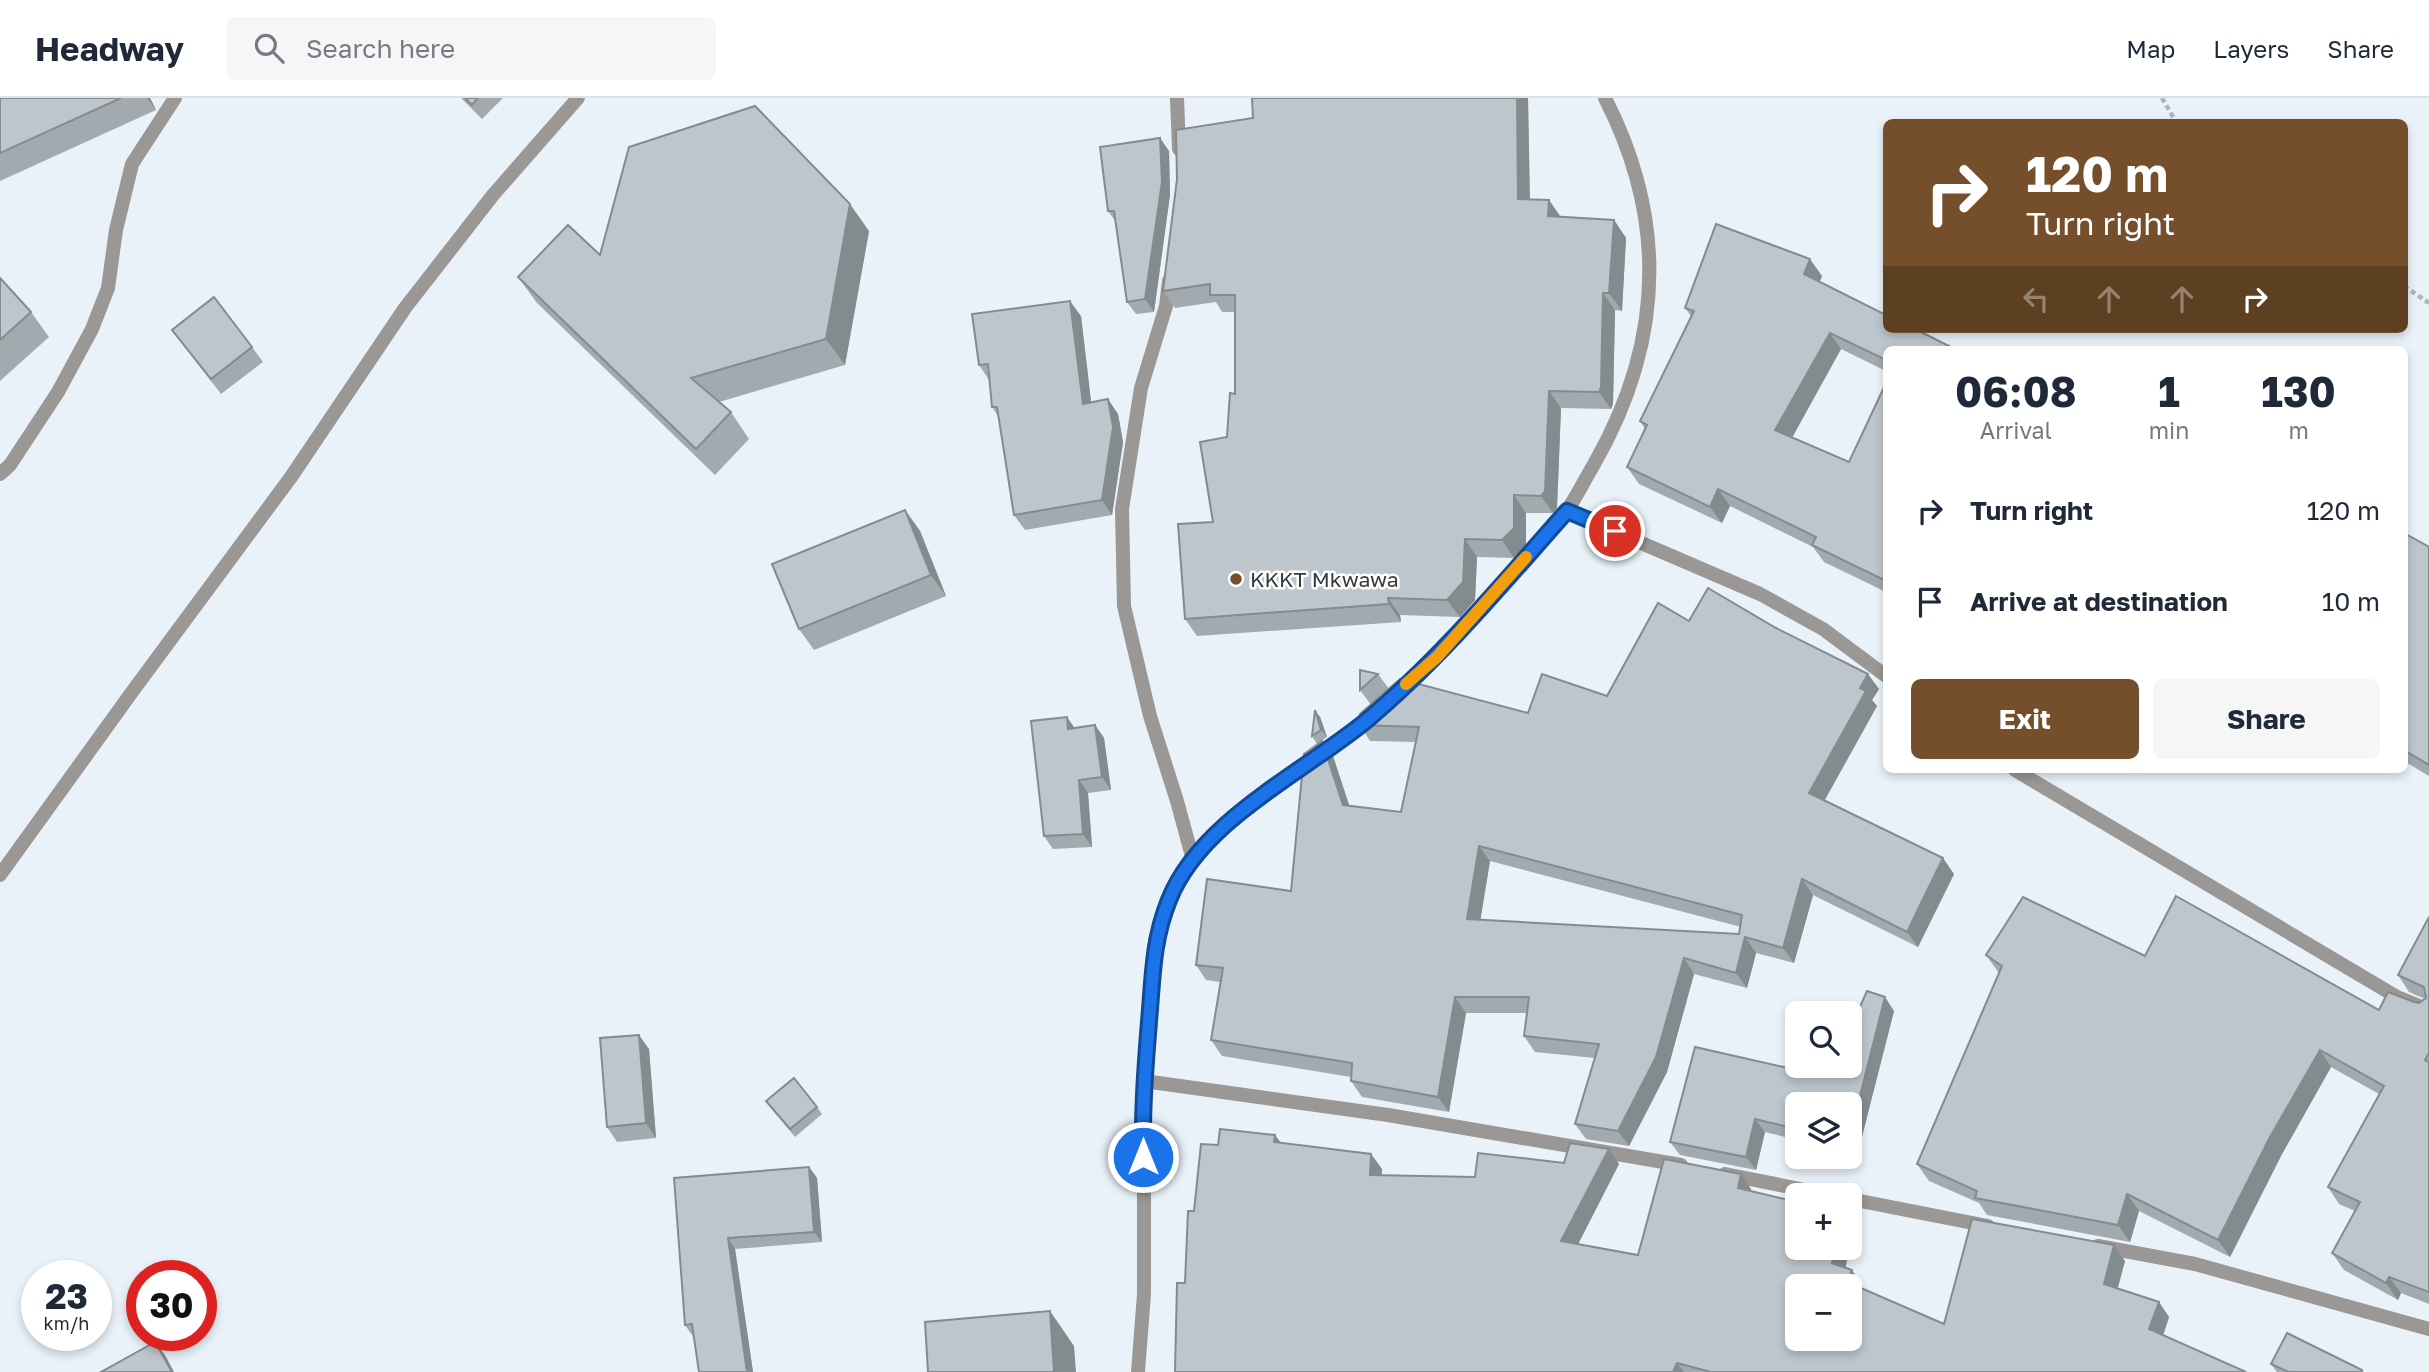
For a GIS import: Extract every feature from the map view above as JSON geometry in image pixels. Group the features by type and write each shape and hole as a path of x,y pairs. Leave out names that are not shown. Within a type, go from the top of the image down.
{"street":[{"path":"0,474 10,466 58,392 92,329 108,288 116,230 132,164 175,98"},
{"path":"0,875 291,477 405,308 493,195 578,98"},
{"path":"1177,98 1179,167"},
{"path":"1138,1372 1144,1294 1144,1081 1155,940 1170,898 1193,860 1224,826 1365,722 1437,657 1567,511 1612,432 1637,365 1649,308 1650,264 1646,217 1623,133 1605,98"},
{"path":"1171,269 1166,306 1141,388 1122,509 1124,606 1150,716 1193,860"},
{"path":"1567,511 1760,594 1823,629 1883,674"},
{"path":"2020,773 2397,997 2429,1010"},
{"path":"1144,1081 1388,1115 1785,1186"},
{"path":"1862,1201 2008,1229"},
{"path":"2088,1244 2194,1264 2429,1329"}],"path":[{"path":"2162,98 2174,119"},
{"path":"2408,289 2429,303"}],"building":[{"path":"0,98 121,98 0,153"},
{"path":"465,98 478,98 472,105"},
{"path":"1252,98 1517,98 1518,199 1549,200 1548,216 1614,220 1609,293 1603,293 1599,392 1549,391 1545,491 1541,496 1514,495 1514,528 1502,540 1465,539 1463,582 1447,600 1388,598 1389,604 1185,619 1178,524 1213,522 1200,442 1227,437 1230,393 1235,394 1235,295 1210,295 1210,284 1163,291 1177,179 1176,130 1253,118"},
{"path":"755,106 850,204 826,339 691,378 731,412 696,449 518,277 568,225 600,255 629,147"},
{"path":"1160,138 1162,182 1145,299 1127,302 1114,211 1108,211 1100,147"},
{"path":"1716,224 1810,259 1804,274 1883,314 1883,333 1923,333 1949,346 1883,346 1883,359 1830,333 1775,430 1849,462 1883,389 1883,580 1812,545 1816,537 1718,489 1710,507 1627,467 1647,425 1640,421 1694,311 1685,308"},
{"path":"0,278 31,312 0,340"},
{"path":"214,297 252,347 211,379 172,330"},
{"path":"1070,301 1083,404 1108,399 1113,427 1102,500 1014,515 997,407 992,407 988,364 979,365 972,314"},
{"path":"905,510 931,575 799,629 772,564"},
{"path":"2408,535 2429,547 2429,765 2408,752"},
{"path":"1708,588 1776,628 1868,674 1860,688 1866,691 1809,793 1943,858 1907,932 1802,879 1783,948 1745,937 1736,973 1684,958 1656,1057 1618,1131 1575,1124 1599,1044 1524,1036 1529,997 1455,997 1438,1097 1351,1081 1352,1063 1211,1040 1223,968 1196,965 1207,879 1291,891 1304,754 1322,741 1343,805 1401,812 1419,727 1360,725 1360,714 1400,679 1528,713 1542,674 1607,696 1658,603 1689,621","holes":["1479,846 1742,915 1739,934 1467,919"]},
{"path":"1360,670 1378,674 1360,690"},
{"path":"1315,710 1321,730 1312,736"},
{"path":"1067,717 1068,729 1095,725 1102,777 1079,780 1083,834 1044,836 1031,721"},
{"path":"2176,896 2379,1010 2388,992 2419,1003 2426,998 2424,987 2398,975 2429,917 2429,1053 2425,1060 2429,1062 2429,1292 2389,1277 2386,1283 2332,1253 2360,1202 2328,1187 2384,1086 2320,1050 2270,1137 2218,1240 2127,1194 2118,1225 1975,1198 1977,1191 1917,1164 2002,966 1986,955 2023,897 2145,956"},
{"path":"1867,991 1885,997 1861,1092 1785,1092 1785,1126 1755,1119 1746,1157 1670,1142 1695,1047 1785,1067 1785,1078 1862,1078 1862,1002"},
{"path":"639,1035 646,1123 607,1127 600,1038"},
{"path":"794,1078 817,1107 790,1129 766,1101"},
{"path":"1220,1129 1275,1135 1274,1142 1371,1154 1370,1175 1475,1177 1478,1153 1564,1163 1570,1143 1609,1149 1561,1241 1638,1255 1664,1159 1741,1174 1738,1188 1785,1199 1785,1260 1833,1260 1832,1263 1852,1270 1850,1274 1785,1274 1785,1351 1862,1351 1862,1288 1944,1324 1972,1219 2114,1245 2104,1284 2159,1302 2149,1329 2246,1372 1711,1372 1677,1363 1673,1372 1175,1372 1177,1283 1185,1283 1188,1211 1194,1211 1201,1144 1218,1145"},
{"path":"809,1167 814,1232 728,1238 747,1372 699,1372 692,1324 685,1325 674,1178"},
{"path":"1050,1311 1054,1372 928,1372 925,1322"},
{"path":"2287,1333 2362,1370 2361,1372 2289,1372 2271,1364"},
{"path":"139,1351 160,1351 172,1372 101,1372"}],"slow traffic":[{"path":"1406,684 1437,657 1526,557"}],"place":[{"name":"KKKT Mkwawa","path":"1236,579"}],"route":[{"path":"1143,1157 1144,1081 1155,940 1170,898 1193,860 1224,826 1289,775 1365,722 1437,657 1567,511 1615,531"}]}
